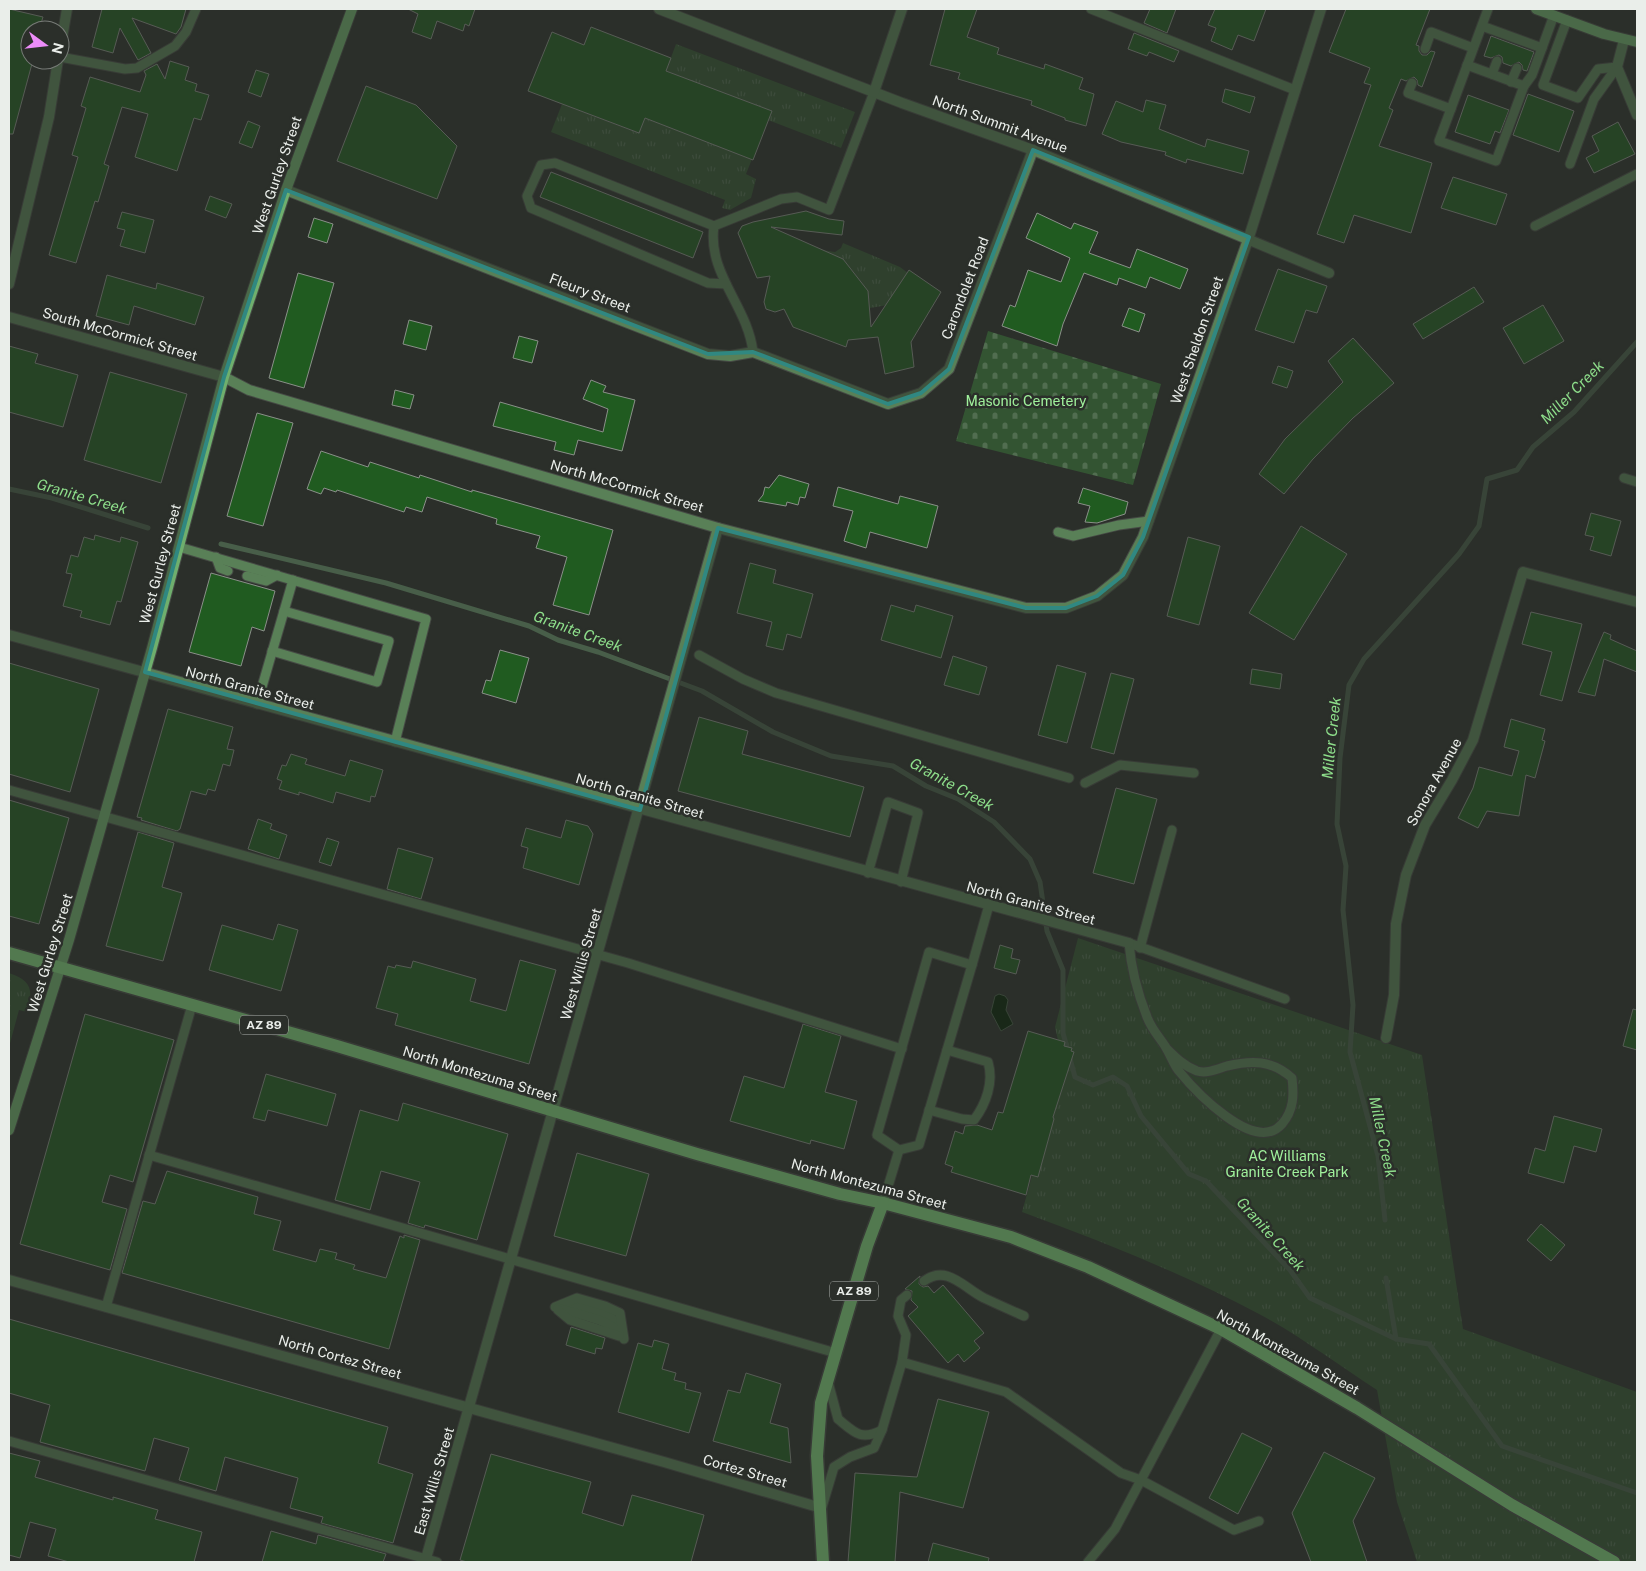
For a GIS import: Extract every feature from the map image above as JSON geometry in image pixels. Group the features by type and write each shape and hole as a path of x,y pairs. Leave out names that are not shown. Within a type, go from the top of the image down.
{"main road":[{"name":"West Gurley Street","path":"9,1130 60,968 104,817 224,377 286,190 352,9"},
{"path":"1536,9 1624,40 1637,42"},
{"name":"AZ 89","path":"9,953 60,968"},
{"name":"North Montezuma Street","path":"60,968 337,1046 553,1112 840,1194 883,1203 1011,1237 1088,1267 1221,1328 1357,1408 1512,1505 1614,1562"},
{"name":"AZ 89","path":"823,1562 817,1456 821,1403 867,1246 883,1203"}],"street":[{"name":"North Summit Avenue","path":"659,9 874,92 1033,150 1249,238 1329,273"},
{"path":"874,92 902,9"},
{"name":"West Sheldon Street","path":"1026,608 1066,608 1097,596 1123,575 1149,521 1249,238 1321,9"},
{"path":"1624,40 1617,67 1637,115"},
{"path":"9,284 49,117 56,70"},
{"name":"Carondolet Road","path":"888,404 921,393 949,369 1033,150"},
{"name":"Fleury Street","path":"286,190 708,354 730,356 753,352 888,404"},
{"name":"South McCormick Street","path":"9,316 224,377"},
{"name":"North McCormick Street","path":"224,377 256,392 718,528 1026,608"},
{"name":"West Willis Street","path":"470,1408 718,528"},
{"name":"Sonora Avenue","path":"1386,1038 1394,995 1396,924 1406,875 1424,824 1452,780 1473,740 1523,572 1637,602"},
{"name":"North Granite Street","path":"9,635 868,873 1129,943"},
{"name":"North Cortez Street","path":"9,1280 664,1462"},
{"name":"East Willis Street","path":"426,1561 470,1408"},
{"name":"Cortez Street","path":"664,1462 819,1512"}],"lane":[{"path":"70,59 125,69 137,68 175,46 186,32 196,9"},
{"path":"1091,9 1295,90"},
{"path":"1488,9 1439,140 1496,161 1524,86 1532,74 1554,16"},
{"path":"1567,20 1543,85 1578,98 1598,69 1617,67"},
{"path":"1482,26 1525,45 1542,48"},
{"path":"1425,49 1432,32 1474,48"},
{"path":"1492,74 1498,61"},
{"path":"1467,65 1524,86"},
{"path":"1570,164 1594,99 1617,67"},
{"path":"1511,82 1517,68"},
{"path":"1412,83 1408,93 1451,109"},
{"path":"726,284 708,283 531,208 527,196 541,165 555,163 714,226 781,199 797,197 829,210 874,92"},
{"path":"1536,226 1637,174"},
{"path":"714,226 712,241 716,257 726,284 749,329 753,352"},
{"path":"1624,478 1637,482"},
{"path":"1058,532 1073,536 1119,525 1149,521"},
{"path":"179,547 426,619 395,742"},
{"path":"216,557 220,568 228,571"},
{"path":"246,576 266,581 277,576"},
{"path":"257,704 293,580"},
{"path":"272,652 377,682 389,641 284,611"},
{"path":"700,655 743,679 776,693 1069,778"},
{"path":"1085,783 1120,764 1194,773"},
{"path":"9,790 597,954 902,1049"},
{"path":"868,873 888,802 918,814 901,882"},
{"path":"1140,948 1172,830"},
{"path":"972,965 929,952 877,1135 899,1150 919,1145 972,965 989,906"},
{"path":"1129,943 1285,999"},
{"path":"1129,943 1131,963 1147,1018 1178,1069 1219,1111 1251,1131 1266,1133 1278,1129 1289,1116 1294,1096 1292,1078 1278,1066 1263,1062 1228,1066 1211,1072 1199,1072 1181,1064 1166,1048"},
{"path":"106,1307 192,1005"},
{"path":"929,1110 962,1119 974,1120 983,1108 992,1074 988,1062 947,1050"},
{"path":"883,1203 899,1150"},
{"path":"149,1155 836,1354"},
{"path":"924,1281 932,1275 946,1275 966,1284 981,1296 1024,1316"},
{"path":"819,1512 834,1467 850,1457 874,1448 882,1430 902,1362 906,1335 898,1316 901,1300 907,1295"},
{"path":"574,1306 604,1314 616,1320 624,1339 606,1330 570,1320 554,1307 574,1306"},
{"path":"1088,1562 1115,1529 1221,1328"},
{"path":"902,1362 1006,1392 1120,1473 1141,1480 1234,1530 1259,1521"},
{"path":"828,1380 838,1419 862,1436 871,1436 882,1430"},
{"path":"9,1441 426,1561 437,1562"}],"highlighted area":[{"path":"1033,150 1249,237 1143,537 1123,575 1097,596 1066,608 1026,608 718,528 640,810 145,672 224,377 286,190 708,354 753,352 888,404 921,393 949,369"}],"green space":[{"path":"676,44 855,112 841,148 768,120 771,111 666,71"},
{"path":"562,104 638,133 645,118 752,159 746,174 756,179 751,198 730,210 722,208 725,200 551,132"},
{"path":"843,243 900,267 908,273 894,304 870,308 868,291 843,259 822,250 835,252 841,248"},
{"name":"Masonic Cemetery","path":"988,331 1161,384 1133,485 956,441"},
{"name":"AC Williams Granite Creek Park","path":"1078,938 1422,1055 1463,1329 1637,1392 1637,1562 1417,1562 1397,1502 1377,1390 1289,1332 1230,1299 1142,1259 1022,1212 1063,1063 1055,1027"},
{"path":"9,973 26,983 29,987 30,998 27,1012 19,1010 9,1047"}],"shaded area":[{"path":"999,994 1005,996 1008,1000 1006,1010 1013,1024 1001,1031 991,1012 995,996"}],"building":[{"path":"9,9 43,17 42,20 20,20 20,70 30,70 13,134 9,134"},
{"path":"102,9 186,9 181,27 176,34 132,18 151,53 138,60 120,28 113,53 92,47"},
{"path":"408,9 475,9 469,26 465,24 463,31 437,21 431,39 412,32 418,14"},
{"path":"945,9 977,9 967,37 999,48 997,54 1044,69 1045,64 1083,78 1079,89 1094,94 1086,126 1065,120 1065,118 1031,105 1032,101 958,79 960,73 930,65"},
{"path":"1150,9 1176,9 1167,33 1144,23"},
{"path":"1215,9 1266,9 1254,41 1238,35 1232,50 1211,41 1216,28 1208,25"},
{"path":"1346,9 1430,9 1416,45 1419,46 1419,51 1422,55 1427,55 1431,51 1435,52 1422,87 1418,85 1414,77 1406,81 1401,79 1389,108 1393,110 1379,146 1432,163 1411,233 1354,215 1344,243 1317,234 1371,85 1364,83 1370,68 1329,52"},
{"path":"591,27 671,58 666,71 772,111 753,160 645,118 639,133 528,91 552,32 584,45"},
{"path":"1134,33 1179,51 1174,62 1149,52 1147,56 1128,49"},
{"path":"1491,36 1534,52 1527,71 1523,70 1519,62 1511,66 1503,63 1502,57 1499,55 1491,58 1484,56"},
{"path":"170,61 189,67 185,80 197,84 195,91 209,95 201,120 194,118 177,171 135,157 148,114 122,107 104,164 109,166 98,202 95,201 76,263 49,255 78,157 72,155 86,108 81,106 90,77 140,92 146,75 144,71 157,64 165,79"},
{"path":"256,70 269,74 261,97 248,92"},
{"path":"366,86 416,105 457,146 437,199 337,161"},
{"path":"1225,89 1255,97 1250,113 1222,102"},
{"path":"1528,94 1574,111 1559,152 1513,135"},
{"path":"1468,95 1509,110 1500,133 1495,131 1490,144 1455,132"},
{"path":"1146,100 1166,105 1159,129 1205,147 1207,139 1249,151 1243,174 1187,159 1186,163 1165,155 1166,152 1121,142 1102,134 1116,101 1143,112"},
{"path":"248,121 260,126 252,148 239,143"},
{"path":"1618,122 1635,154 1594,173 1586,158 1599,151 1592,136"},
{"path":"551,172 703,232 693,258 540,197"},
{"path":"1453,177 1507,194 1496,225 1441,208"},
{"path":"210,196 232,204 226,218 205,210"},
{"path":"806,211 829,219 844,221 842,235 771,227 843,259 868,291 871,327 909,270 941,292 911,342 914,367 885,374 878,337 848,340 846,347 793,327 784,309 775,312 766,309 764,302 770,276 757,278 738,233 742,226 753,222"},
{"path":"122,212 154,220 145,253 120,246 125,230 117,228"},
{"path":"1037,213 1071,229 1074,223 1098,232 1089,253 1130,268 1137,249 1188,269 1180,289 1150,277 1146,288 1119,278 1117,285 1084,273 1063,324 1057,346 1002,326 1010,305 1015,307 1028,270 1061,282 1070,258 1026,238"},
{"path":"314,218 333,224 327,243 308,237"},
{"path":"1278,269 1327,286 1317,313 1306,310 1294,343 1255,330"},
{"path":"298,273 334,283 304,388 269,378"},
{"path":"107,275 156,289 157,283 204,297 195,325 134,306 129,325 96,316"},
{"path":"1474,287 1484,302 1423,339 1413,324"},
{"path":"1543,305 1564,341 1524,364 1503,328"},
{"path":"1129,308 1145,314 1139,332 1122,326"},
{"path":"409,320 432,326 426,350 403,344"},
{"path":"519,336 538,341 532,363 513,358"},
{"path":"1353,338 1394,383 1353,418 1313,459 1284,494 1259,474 1285,439 1343,382 1328,361"},
{"path":"9,346 38,354 35,363 78,375 63,427 9,412"},
{"path":"1278,366 1293,371 1287,388 1272,383"},
{"path":"110,372 187,394 161,483 84,460"},
{"path":"591,380 606,386 603,392 635,400 622,451 578,440 574,455 554,450 556,442 493,426 500,402 603,432 608,409 583,399"},
{"path":"395,390 414,395 410,409 392,405"},
{"path":"257,413 293,423 263,526 227,516"},
{"path":"321,451 368,467 370,462 419,478 420,475 472,492 472,490 613,530 589,615 553,605 567,557 536,548 540,536 496,524 497,519 427,497 422,512 406,507 404,512 337,490 336,492 324,488 321,494 307,489"},
{"path":"779,475 809,484 805,498 800,497 798,505 787,502 786,506 758,501 763,495 765,487 769,488"},
{"path":"838,487 898,504 900,496 938,506 927,548 870,532 866,548 844,541 853,511 833,506"},
{"path":"1083,488 1128,502 1125,514 1097,523 1085,522 1090,506 1078,503"},
{"path":"1591,513 1621,521 1611,556 1590,550 1594,537 1585,535"},
{"path":"1301,526 1347,554 1294,640 1249,613"},
{"path":"95,535 120,542 121,537 138,542 121,602 117,601 110,625 80,617 82,611 63,606 72,574 66,573 71,555 78,557 84,537 94,540"},
{"path":"1188,537 1220,546 1199,625 1167,616"},
{"path":"750,563 776,570 773,583 813,594 801,638 787,634 783,650 766,646 772,622 737,613"},
{"path":"211,573 275,591 264,631 252,627 241,666 189,652"},
{"path":"891,605 914,612 916,605 953,616 941,658 881,640"},
{"path":"1531,612 1582,624 1562,701 1540,695 1552,652 1522,644"},
{"path":"1604,632 1611,635 1610,639 1637,651 1637,672 1604,659 1595,696 1578,692"},
{"path":"500,650 529,658 516,703 482,693 486,680 491,681"},
{"path":"953,656 987,667 979,695 944,685"},
{"path":"9,663 99,689 70,792 9,774"},
{"path":"1057,665 1086,673 1067,743 1038,735"},
{"path":"1252,669 1282,674 1280,689 1250,684"},
{"path":"1111,673 1134,679 1114,754 1091,748"},
{"path":"168,709 233,727 227,749 234,750 230,766 223,764 215,791 208,789 206,795 191,791 180,829 177,831 141,820 142,818 137,817"},
{"path":"699,717 748,731 742,754 864,787 850,837 678,791"},
{"path":"1511,719 1545,729 1542,740 1545,741 1535,778 1526,775 1519,816 1487,811 1478,828 1458,818 1473,788 1479,767 1512,776 1519,751 1504,747"},
{"path":"291,754 307,759 305,764 345,776 350,760 383,770 375,797 371,796 370,802 336,792 333,803 299,792 299,795 279,789 282,781 277,779 282,765 286,766"},
{"path":"1116,788 1157,799 1134,884 1093,873"},
{"path":"9,800 69,818 39,924 9,916"},
{"path":"258,819 272,824 270,829 287,835 279,859 248,849"},
{"path":"566,820 588,826 593,834 579,885 523,868 528,848 521,846 526,828 561,838"},
{"path":"138,832 174,843 162,887 182,893 163,961 106,946"},
{"path":"327,838 339,842 331,866 319,862"},
{"path":"398,848 433,858 421,899 387,889"},
{"path":"278,924 298,930 281,991 209,970 222,925 273,940"},
{"path":"1000,945 1013,949 1011,958 1020,960 1016,974 994,968"},
{"path":"520,960 556,970 529,1064 395,1025 398,1014 376,1008 388,966 395,968 396,965 411,968 413,961 476,979 470,1001 506,1011"},
{"path":"1633,1009 1637,1010 1637,1050 1623,1046"},
{"path":"85,1014 174,1040 133,1182 110,1175 102,1202 127,1209 110,1270 20,1244"},
{"path":"803,1024 841,1036 825,1092 857,1101 844,1149 811,1140 810,1144 730,1121 744,1076 784,1088"},
{"path":"1028,1031 1065,1042 1064,1046 1072,1048 1071,1051 1074,1052 1053,1117 1038,1177 1031,1175 1026,1195 951,1172 953,1167 945,1164 955,1131 963,1134 965,1126 977,1125 992,1130 998,1112 1003,1113"},
{"path":"266,1074 336,1094 327,1126 268,1110 265,1121 253,1118"},
{"path":"403,1103 508,1134 477,1240 425,1225 424,1228 408,1223 420,1182 381,1171 370,1210 335,1200 360,1110 398,1121"},
{"path":"1554,1116 1602,1129 1596,1152 1574,1146 1564,1183 1528,1173 1535,1148 1545,1151"},
{"path":"577,1153 649,1174 626,1256 554,1236"},
{"path":"167,1171 258,1197 254,1214 281,1221 273,1250 316,1262 320,1249 337,1253 335,1259 355,1265 353,1269 386,1278 400,1236 404,1238 404,1235 420,1240 389,1349 122,1273 143,1201 155,1204"},
{"path":"1541,1224 1565,1245 1551,1261 1527,1240"},
{"path":"920,1276 919,1284 923,1287 928,1286 934,1293 943,1285 984,1333 974,1341 980,1348 964,1362 958,1354 948,1363 908,1316 918,1307 911,1300 912,1291 905,1289"},
{"path":"9,1319 388,1427 378,1463 413,1474 393,1543 321,1523 323,1517 290,1508 298,1478 225,1457 216,1491 179,1480 189,1448 154,1438 145,1471 40,1442 50,1405 9,1393"},
{"path":"571,1327 605,1338 602,1349 596,1348 595,1354 566,1345"},
{"path":"654,1340 669,1344 662,1369 676,1373 674,1380 686,1383 685,1389 701,1393 689,1433 618,1412 638,1343 652,1347"},
{"path":"746,1373 781,1384 770,1423 788,1428 791,1463 713,1441 728,1390 740,1393"},
{"path":"938,1399 989,1412 963,1508 900,1492 895,1562 848,1562 855,1473 917,1477"},
{"path":"1242,1433 1272,1448 1238,1514 1209,1498"},
{"path":"1324,1452 1375,1478 1353,1521 1367,1562 1311,1562 1292,1513"},
{"path":"9,1453 40,1461 35,1477 113,1500 113,1497 158,1510 155,1519 202,1532 194,1562 69,1562 48,1556 56,1529 30,1522 20,1558 9,1555"},
{"path":"491,1454 591,1482 582,1513 623,1526 632,1495 704,1515 691,1562 467,1562 460,1560"},
{"path":"271,1531 316,1544 318,1535 386,1554 383,1562 262,1562"},
{"path":"933,1543 989,1558 988,1562 928,1562"}],"waterway":[{"name":"Miller Creek","path":"1385,1220 1378,1156 1350,1052 1353,1005 1343,910 1346,866 1337,824 1340,758 1349,685 1364,659 1459,554 1479,526 1487,479 1517,470 1533,447 1574,412 1637,342"},
{"name":"Granite Creek","path":"9,489 52,498 148,528"},
{"name":"Granite Creek","path":"221,544 386,583 529,626 558,640 598,652 702,691 773,732 831,756 893,766 926,786 958,799 994,822 1030,859 1040,882 1047,931 1063,970 1063,1033 1075,1077 1093,1085 1113,1077 1127,1086 1141,1116 1189,1174 1206,1181 1290,1270 1310,1298 1396,1339 1429,1344 1502,1446 1637,1493"},
{"name":"Miller Creek","path":"1386,1278 1396,1339"}]}
